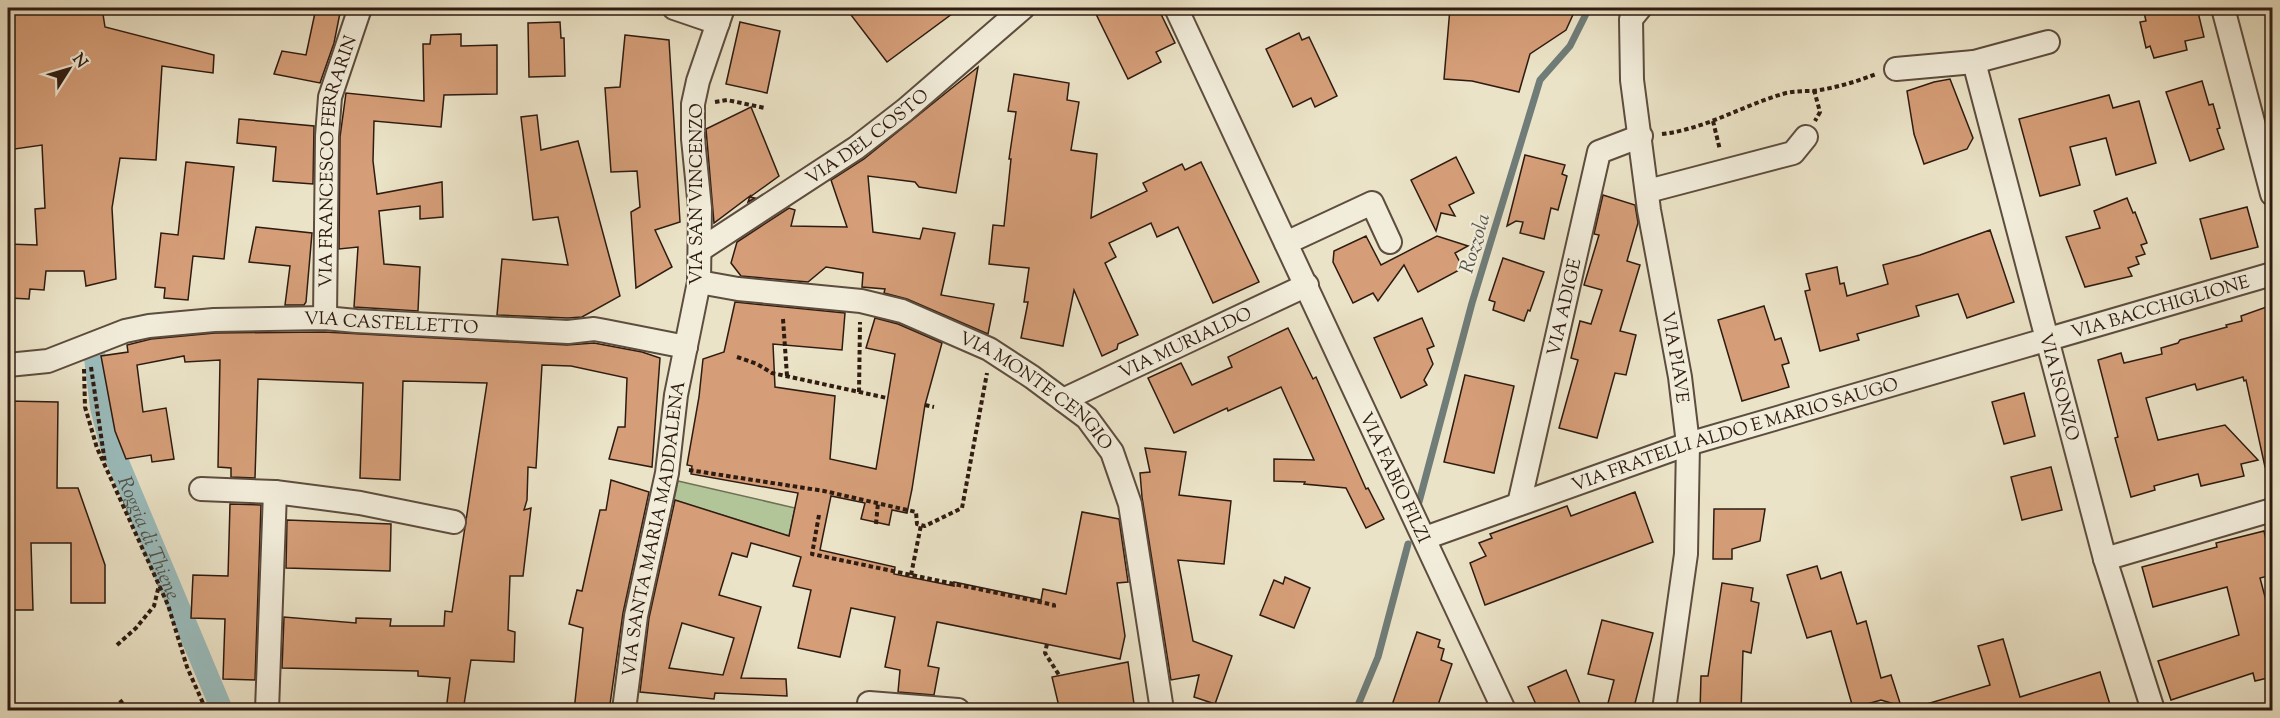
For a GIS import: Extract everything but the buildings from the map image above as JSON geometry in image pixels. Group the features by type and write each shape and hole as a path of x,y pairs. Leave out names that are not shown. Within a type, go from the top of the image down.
{"street":[{"name":"VIA FRANCESCO FERRARIN","path":"325,318 327,136 330,97 360,8"},
{"path":"674,8 720,15"},
{"name":"VIA DEL COSTO","path":"700,250 856,148 905,110 1023,8"},
{"name":"VIA FABIO FILZI","path":"1176,8 1504,711"},
{"name":"VIA PIAVE","path":"1640,8 1631,20 1632,80 1649,210 1680,377 1688,444 1686,554 1664,711"},
{"path":"2223,8 2272,194"},
{"name":"VIA SAN VINCENZO","path":"686,347 699,282 700,250 700,208 693,139 693,104 698,81 720,15"},
{"path":"1896,69 1974,62 2048,42"},
{"name":"VIA ISONZO","path":"1974,62 2105,559 2152,711"},
{"name":"VIA ADIGE","path":"1519,504 1599,152 1641,136"},
{"path":"1648,190 1793,153 1806,137"},
{"path":"1286,243 1372,203 1390,242"},
{"name":"VIA BACCHIGLIONE","path":"2048,340 2272,274"},
{"name":"VIA MONTE CENGIO","path":"699,282 738,289 861,301 902,311 989,349 1032,377 1087,418 1112,452 1130,504 1161,711"},
{"name":"VIA MURIALDO","path":"1063,400 1307,285"},
{"name":"VIA CASTELLETTO","path":"8,365 48,361 91,351 125,331 165,324 214,320 325,318 568,332 594,329 686,347"},
{"name":"VIA FRATELLI ALDO E MARIO SAUGO","path":"1425,538 1688,444 2048,340"},
{"name":"VIA SANTA MARIA MADDALENA","path":"624,711 636,616 667,473 676,395 686,347"},
{"path":"201,489 275,492 360,503 454,522"},
{"path":"267,711 275,492"},
{"path":"2105,559 2272,510"},
{"path":"869,703 958,711"}],"path":[{"path":"1641,136 1678,132 1713,122 1759,101 1791,92 1855,83 1886,69 1896,69"},
{"path":"1806,137 1820,112 1814,90"},
{"path":"693,104 727,100 765,108"},
{"path":"1713,122 1725,171"},
{"path":"859,392 860,318"},
{"path":"783,319 787,376"},
{"path":"91,351 85,407 97,448 168,605 187,667 206,711"},
{"path":"737,357 757,364 772,373 886,398"},
{"path":"682,469 824,491 878,503 916,512 917,524 925,526 962,508 987,372"},
{"path":"93,380 106,467"},
{"path":"925,405 934,407"},
{"path":"876,524 878,503"},
{"path":"819,515 812,554 1054,605 1054,608"},
{"path":"911,575 921,525"},
{"path":"117,645 136,628 154,606 159,584"},
{"path":"1047,644 1045,653 1059,675"},
{"path":"120,700 127,711"}],"green space":[{"path":"678,481 795,508 789,536 674,500"}],"waterway":[{"name":"Rozzola","path":"1419,502 1472,303 1540,80 1570,46 1589,8"},
{"name":"Roggia di Thiene","path":"95,358 101,407 110,443 222,710"},
{"name":"Rozzola","path":"1356,710 1378,657 1408,544"}]}
